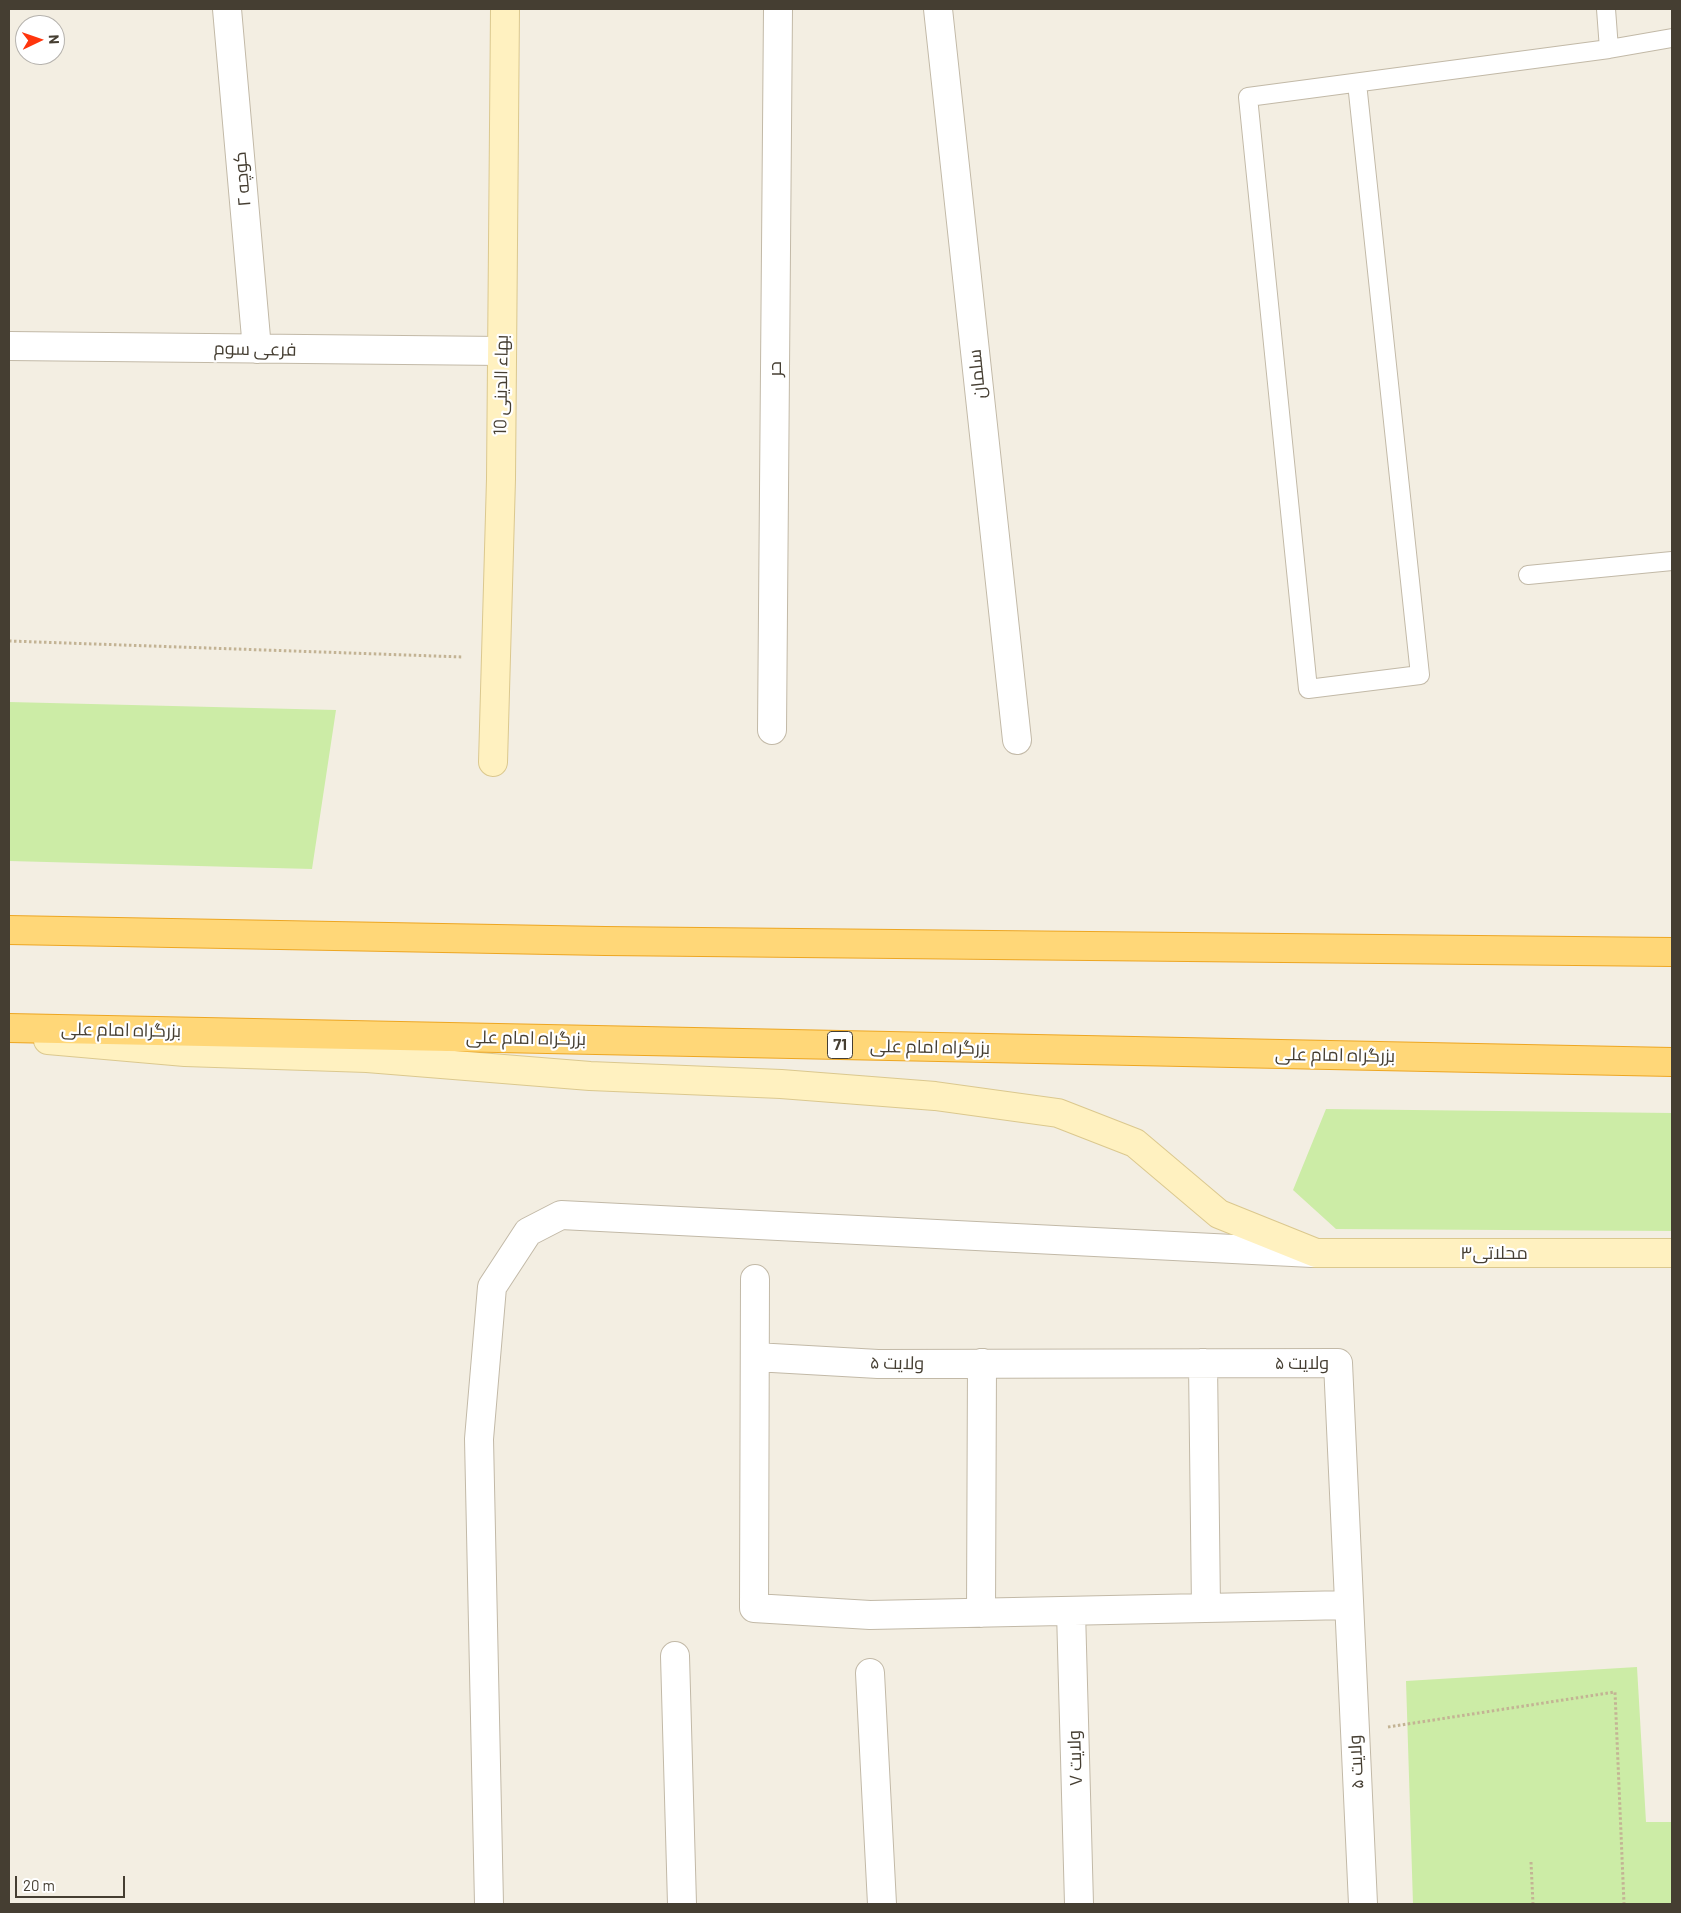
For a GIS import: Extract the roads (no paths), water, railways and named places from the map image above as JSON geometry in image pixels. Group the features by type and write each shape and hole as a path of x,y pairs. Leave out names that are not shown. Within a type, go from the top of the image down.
{"highway":[{"path":"9,930 586,941 1672,952"},
{"name":"بزرگراه امام علی","path":"9,1028 1672,1062"}],"main road":[{"name":"بهاء الدینی 10","path":"493,762 502,351 505,9"},
{"path":"9,1036 185,1052 367,1058 600,1076 790,1085 935,1096 1058,1113 1135,1143 1219,1214 1316,1253"},
{"name":"محلاتی۳","path":"1316,1253 1672,1253"}],"street":[{"name":"کوچه ۲","path":"227,9 258,348"},
{"name":"حر","path":"772,730 778,9"},
{"name":"سلمان","path":"938,9 1017,740"},
{"name":"فرعی سوم","path":"9,346 502,351"},
{"path":"488,1904 479,1439 492,1288 528,1232 561,1215 1316,1253"},
{"path":"755,1279 754,1608 870,1615 1349,1605"},
{"name":"ولایت ۵","path":"755,1357 878,1364 1338,1363 1363,1904"},
{"path":"981,1613 982,1363"},
{"path":"1203,1363 1206,1608"},
{"name":"ولایت ۷","path":"1071,1611 1079,1904"},
{"path":"674,1656 682,1904"},
{"path":"870,1673 882,1904"}],"lane":[{"path":"1606,9 1609,49"},
{"path":"1357,83 1420,675 1308,689 1248,97 1609,49 1672,38"},
{"path":"1528,575 1672,561"}]}
